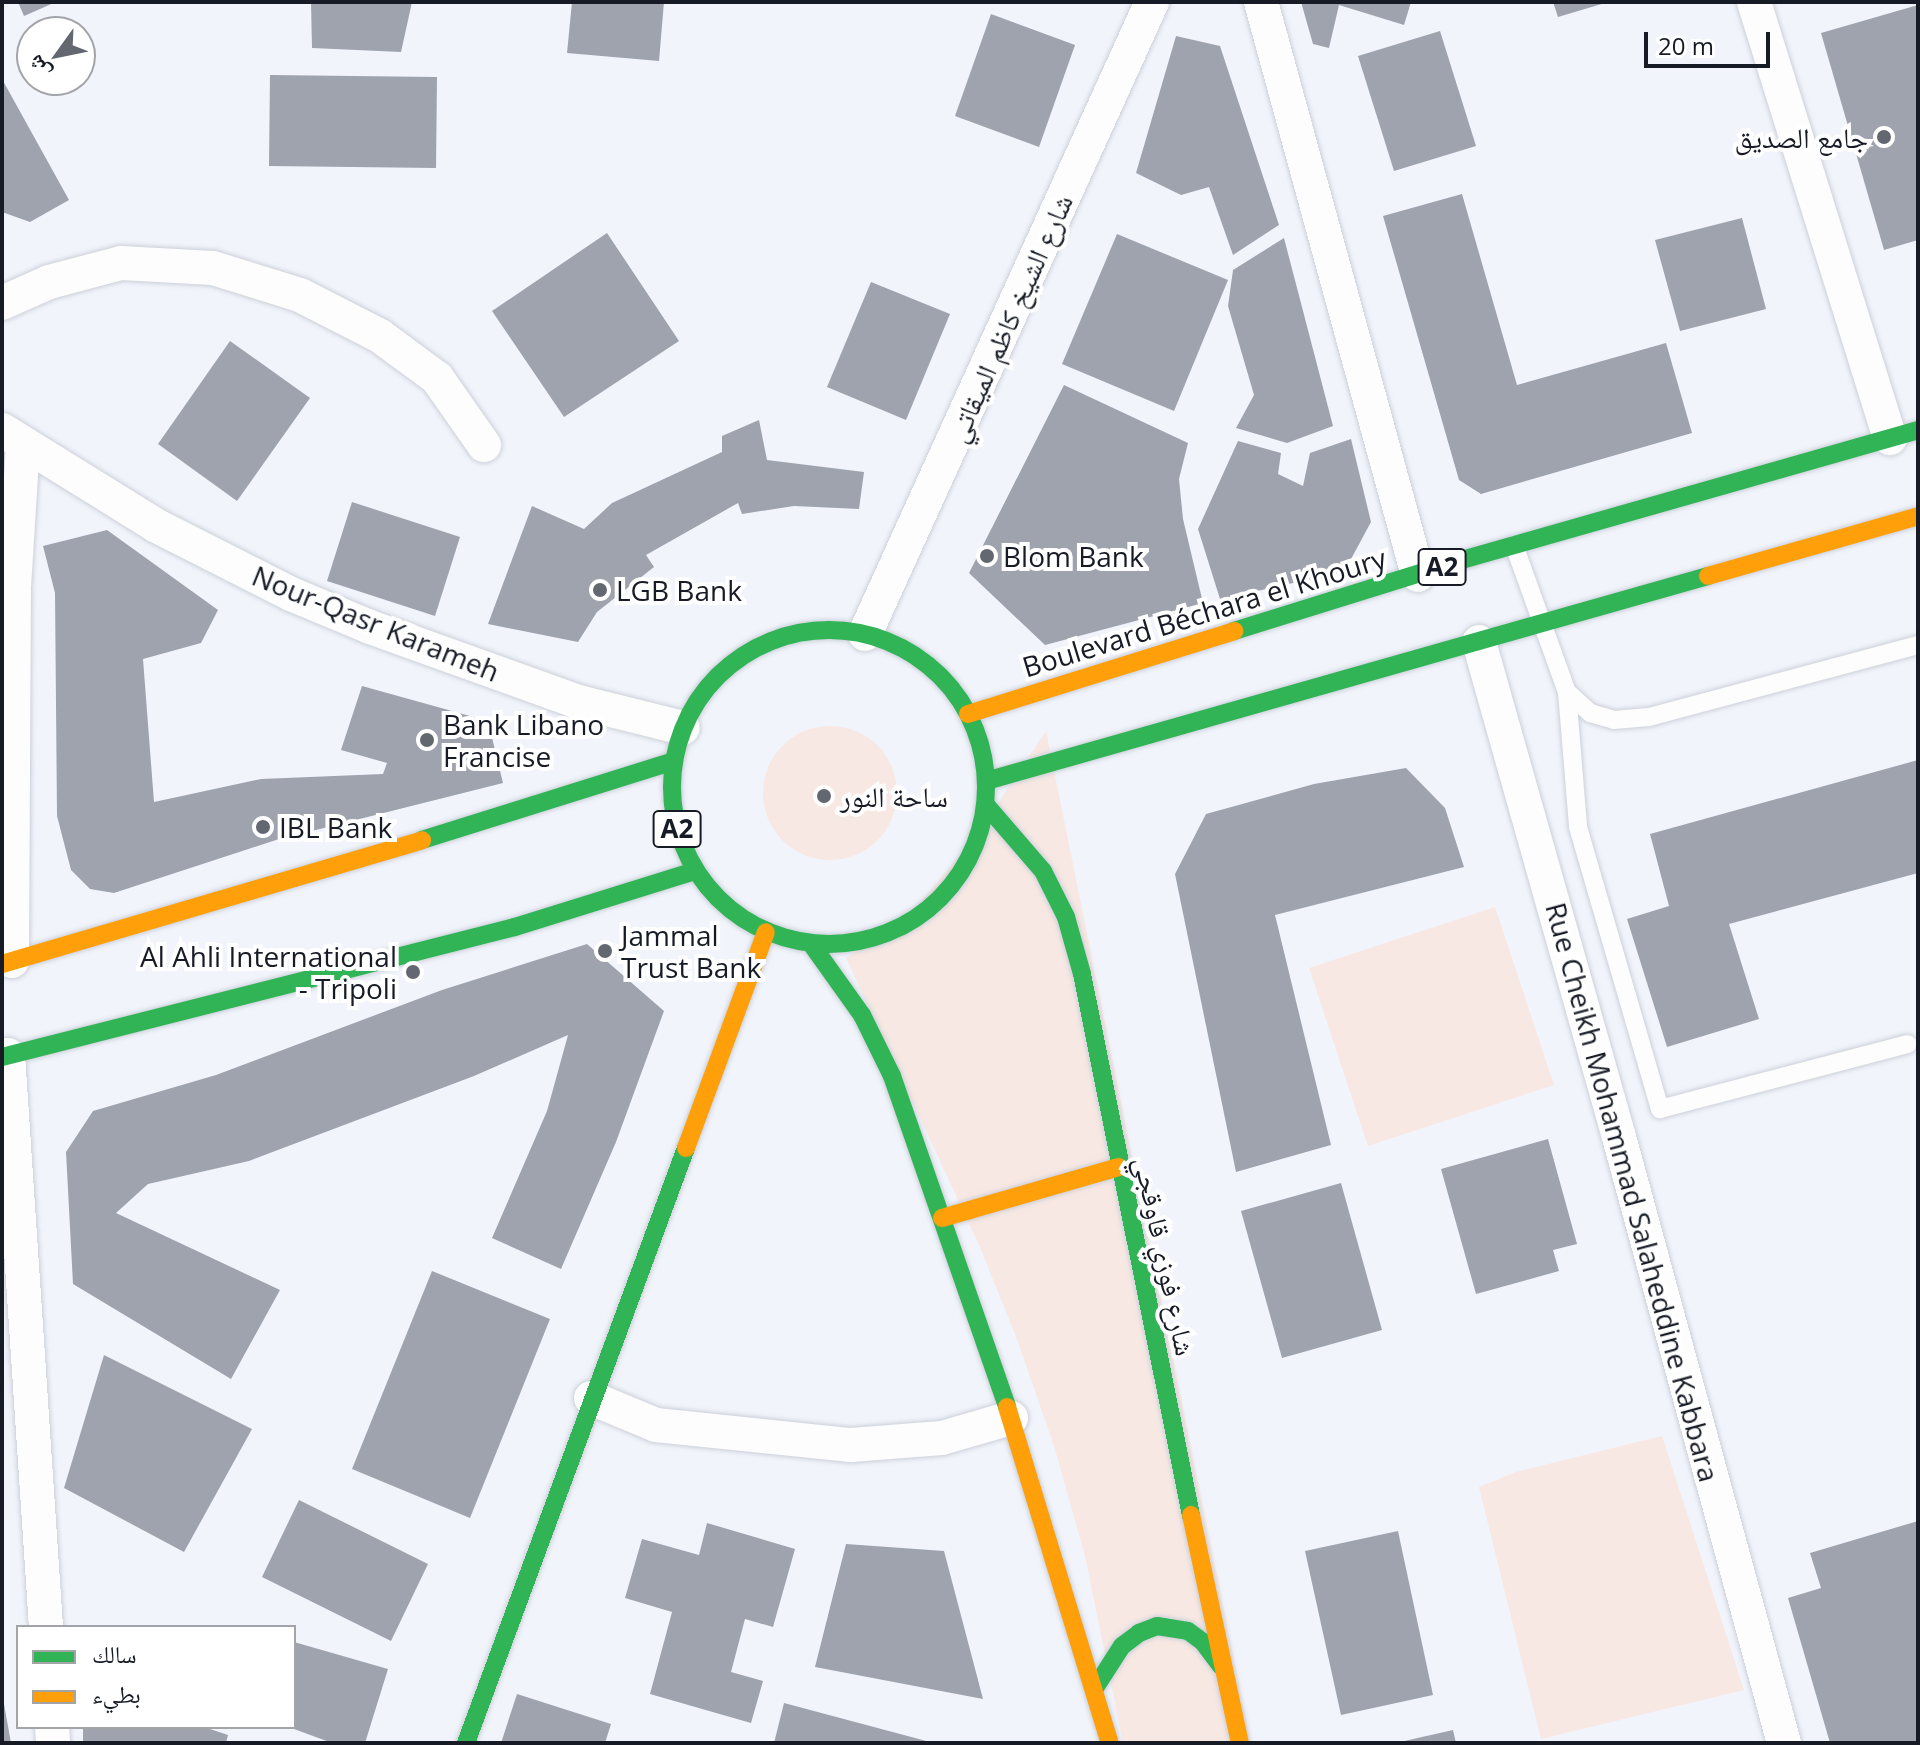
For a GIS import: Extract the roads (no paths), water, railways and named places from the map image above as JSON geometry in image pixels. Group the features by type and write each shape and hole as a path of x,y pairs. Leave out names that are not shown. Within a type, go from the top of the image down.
{"main road":[{"name":"Boulevard Béchara el Khoury","path":"968,714 1514,545 1904,434"},
{"path":"986,781 1541,626 1918,516"},
{"name":"A2","path":"821,630 865,634 907,651 942,678 968,714 981,746 986,781 986,805 973,853 946,893 908,925 861,942 812,945 766,932 726,907 695,871 677,829 672,795 674,761 683,728 705,689 737,659 777,638 821,630"},
{"name":"A2","path":"7,963 522,810 674,761"},
{"name":"شارع فوزي قاوقجي","path":"986,805 1043,871 1066,917 1082,974 1221,1666 1240,1743"},
{"name":"A2","path":"5,1056 515,927 695,871"},
{"path":"466,1743 591,1398 766,932"},
{"path":"812,945 862,1015 892,1076 1011,1418 1110,1743"},
{"path":"942,1218 1119,1167"},
{"path":"1095,1688 1122,1646 1139,1633 1157,1626 1188,1631 1203,1642 1221,1666"}],"street":[{"name":"شارع الشيخ كاظم الميقاتي","path":"865,634 1152,2"},
{"path":"1261,2 1418,575"},
{"path":"1754,2 1904,434"},
{"path":"2,303 49,282 121,263 213,268 300,295 380,336 437,378 484,445"},
{"path":"7,963 14,587 13,437"},
{"name":"Nour-Qasr Karameh","path":"13,437 155,525 291,594 370,627 575,701 683,728"},
{"name":"Rue Cheikh Mohammad Salaheddine Kabbara","path":"1479,642 1623,1152 1784,1743"},
{"path":"5,1056 46,1625"},
{"path":"591,1398 656,1425 851,1445 942,1438 1011,1418"}],"lane":[{"path":"1514,545 1567,692 1578,827 1660,1109 1908,1044"},
{"path":"1567,692 1590,713 1614,720 1649,717 1918,645"}],"place":[{"name":"جامع الصديق","path":"1884,137"},
{"name":"Blom Bank","path":"987,556"},
{"name":"LGB Bank","path":"600,590"},
{"name":"Bank Libano Francise","path":"427,740"},
{"name":"ساحة النور","path":"824,796"},
{"name":"IBL Bank","path":"263,827"},
{"name":"Jammal Trust Bank","path":"605,951"},
{"name":"Al Ahli International - Tripoli","path":"413,972"}]}
